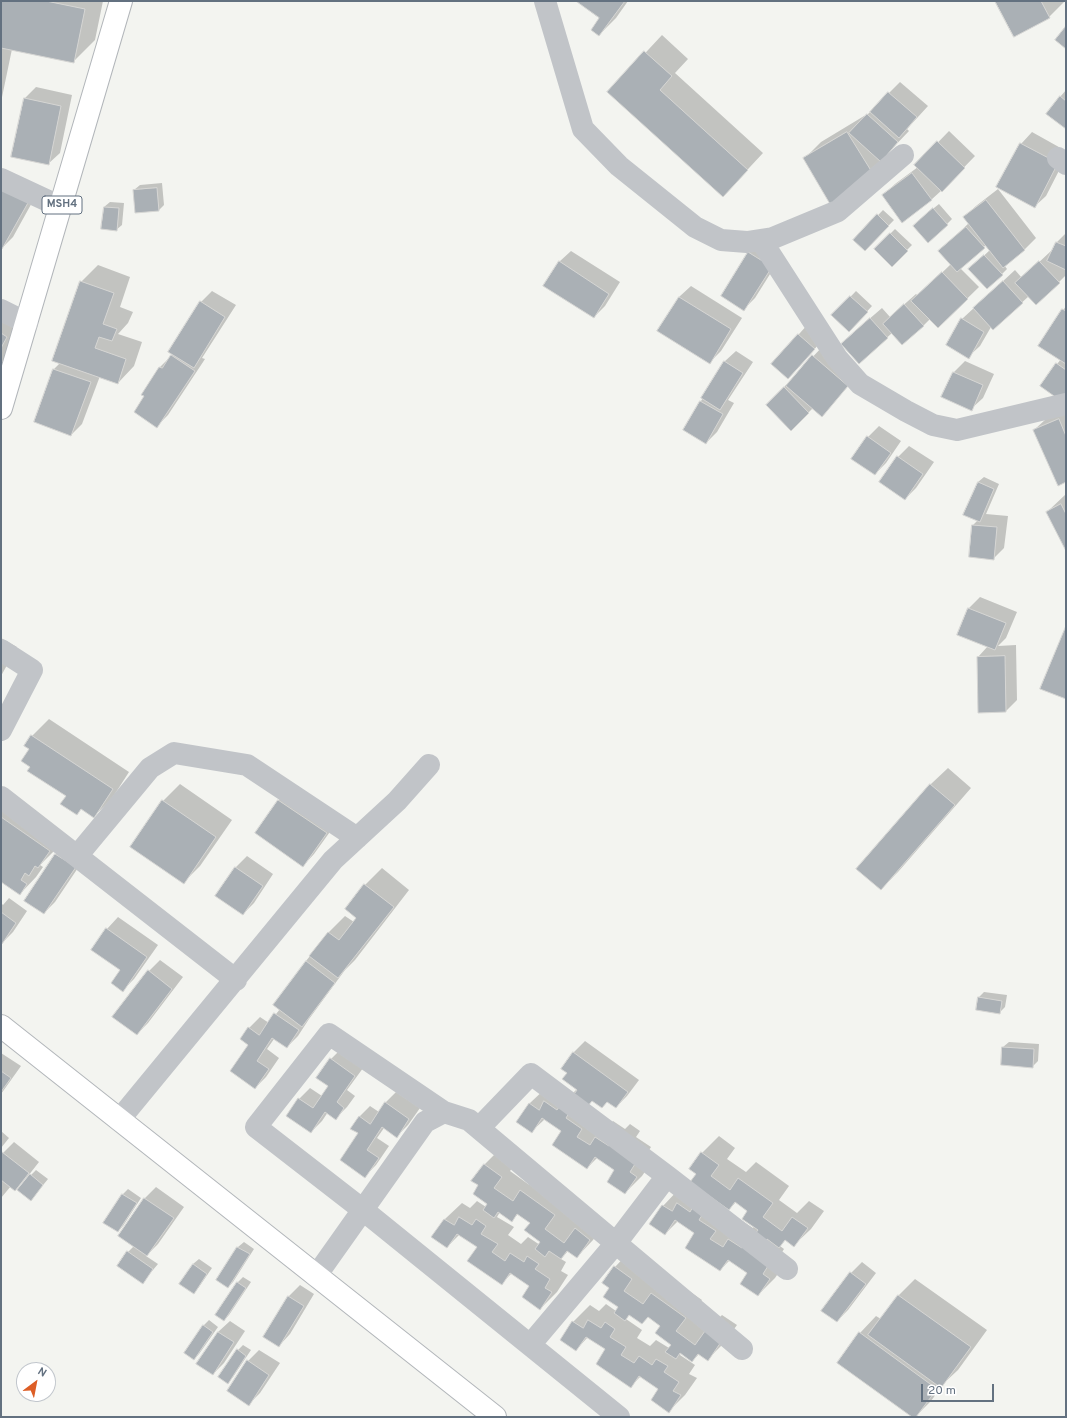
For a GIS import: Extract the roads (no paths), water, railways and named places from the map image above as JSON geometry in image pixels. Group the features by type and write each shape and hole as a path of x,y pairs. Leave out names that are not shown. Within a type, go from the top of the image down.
{"main road":[{"name":"MSH4","path":"1,408 121,1"},
{"path":"1,1026 495,1417"}],"street":[{"path":"545,1 583,129 618,166 695,227 721,240 747,242 773,238 838,211 903,155"},
{"path":"1,179 61,207"},
{"path":"761,240 838,358 860,384 906,411 934,425 957,430 1066,404"},
{"path":"1,310 27,323"},
{"path":"1,650 32,670 1,730"},
{"path":"77,856 150,768 174,753 247,765 357,838"},
{"path":"120,1120 333,860 397,801 429,765"},
{"path":"1,797 236,980"},
{"path":"619,1417 363,1210 256,1127 329,1034 444,1112 469,1120 742,1349"},
{"path":"479,1128 531,1074 667,1176 787,1269"},
{"path":"316,1276 425,1122 444,1112"},
{"path":"530,1345 616,1243 667,1176"}]}
